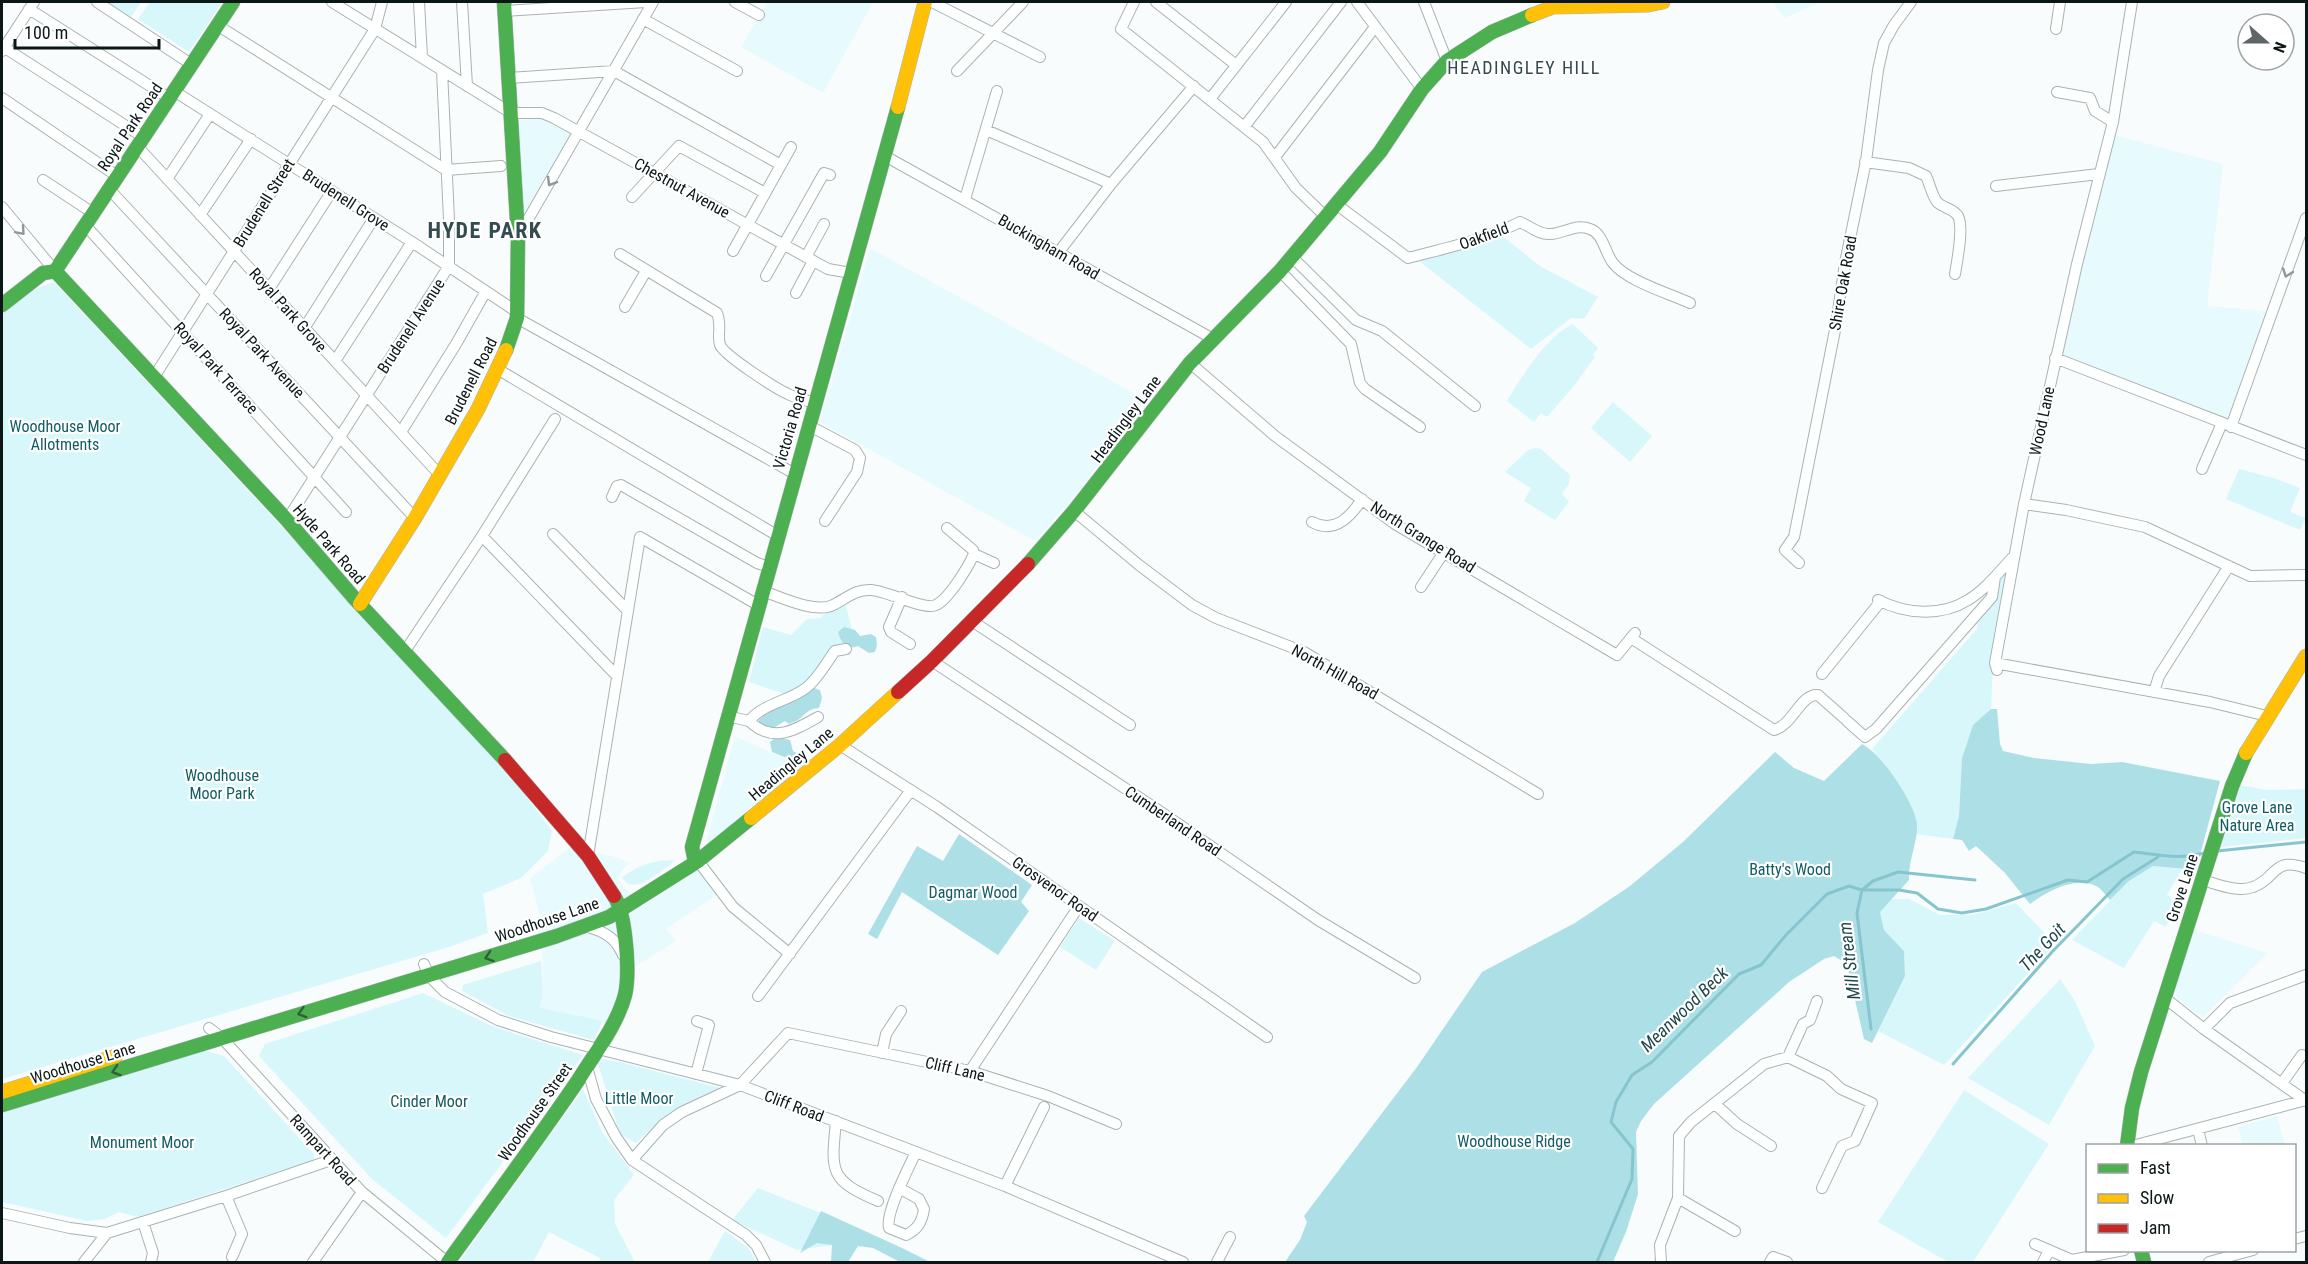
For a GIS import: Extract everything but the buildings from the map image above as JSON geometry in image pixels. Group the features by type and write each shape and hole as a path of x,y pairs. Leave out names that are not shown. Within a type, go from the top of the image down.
{"main road":[{"name":"Royal Park Road","path":"55,271 233,2"},
{"name":"Victoria Road","path":"698,861 694,857 692,847 814,403 885,156 925,2"},
{"name":"Headingley Lane","path":"620,909 698,861 840,745 972,621 1074,511 1190,363 1292,257 1380,152 1422,89 1447,62 1492,32 1553,4 1648,5 1663,2"},
{"name":"Brudenell Road","path":"360,604 415,518 499,370 517,315 518,237 505,6"},
{"path":"2,305 43,273 55,271"},
{"name":"Hyde Park Road","path":"55,271 287,520 360,604 531,788 588,856 615,894 620,909"},
{"name":"Grove Lane","path":"2127,1144 2132,1108 2141,1072 2232,786 2249,747 2307,656"},
{"name":"Woodhouse Lane","path":"2,1092 209,1028 584,926 609,917 620,909"},
{"name":"Woodhouse Lane","path":"2,1105 221,1037 543,929 570,923 606,910 620,909"},
{"name":"Woodhouse Street","path":"448,1263 599,1048 625,994 628,970 620,909"}],"street":[{"path":"97,2 192,64"},
{"path":"332,2 511,113"},
{"name":"Brudenell Street","path":"154,377 375,29 382,2"},
{"path":"419,2 422,57"},
{"path":"462,2 467,86"},
{"path":"735,2 759,15"},
{"path":"932,2 1040,57"},
{"path":"957,71 1023,2"},
{"path":"1134,2 1121,29 1263,142 1296,188 1325,216"},
{"path":"1156,2 1236,65"},
{"path":"1210,99 1283,6 1269,2"},
{"path":"1244,128 1341,2"},
{"path":"1357,2 1422,89"},
{"path":"1424,2 1447,62"},
{"name":"Shire Oak Road","path":"1799,563 1785,550 1794,537 1836,325 1845,263 1865,162 1878,70 1884,44 1894,25 1911,2"},
{"path":"2056,29 2060,2"},
{"name":"Wood Lane","path":"2132,2 2113,122 2055,358 2013,557 1996,666 2154,692"},
{"path":"505,6 650,3 614,71 518,237"},
{"path":"2,48 31,5"},
{"name":"Brudenell Grove","path":"31,5 171,95 210,114 289,163 449,266 517,315 795,474"},
{"path":"643,19 737,71"},
{"path":"217,25 446,170 501,166"},
{"path":"1275,157 1375,27"},
{"name":"Royal Park Grove","path":"2,48 32,66 140,142 167,179 439,474"},
{"name":"Brudenell Avenue","path":"287,520 449,266 442,70"},
{"path":"509,78 614,71 781,165"},
{"path":"1058,253 1111,184 1194,86"},
{"path":"965,200 997,91"},
{"path":"2057,92 2090,98 2095,111 2113,122"},
{"path":"2,98 117,176"},
{"name":"Chestnut Avenue","path":"511,113 542,113 580,131 828,269 851,273"},
{"path":"167,179 210,114"},
{"path":"986,130 1111,184"},
{"path":"200,215 251,139"},
{"path":"632,197 679,146 765,193"},
{"path":"733,251 791,147"},
{"name":"Buckingham Road","path":"885,156 1206,335 1212,341"},
{"path":"1865,162 1909,168 1926,176 1935,199 1959,217 1955,274"},
{"path":"766,276 824,172 830,175"},
{"path":"1996,186 2099,174"},
{"name":"Royal Park Terrace","path":"44,180 89,219 182,332 346,512"},
{"name":"Royal Park Avenue","path":"109,189 415,518"},
{"path":"269,289 332,191"},
{"name":"Oakfield","path":"1336,204 1408,258 1455,247 1507,230 1520,222 1537,232 1549,235 1575,228 1590,228 1598,236 1614,265 1626,274 1690,303"},
{"name":"Hyde Park Road","path":"2,207 55,271"},
{"path":"305,327 374,218"},
{"path":"2202,469 2226,425 2307,218"},
{"path":"796,293 824,224"},
{"path":"335,361 412,242"},
{"path":"620,254 717,313 720,321 720,344 742,366 786,394 814,403"},
{"path":"1292,257 1356,320 1382,331 1475,406"},
{"path":"625,307 646,271"},
{"path":"1280,271 1351,344 1360,382 1365,389 1420,427"},
{"path":"401,432 486,291"},
{"path":"2055,358 2307,455"},
{"name":"North Grange Road","path":"1190,363 1275,436 1395,524 1617,655 1633,636 1774,730 1783,727 1806,699 1813,694 1818,695 1865,737 1876,729 1992,597 1995,577"},
{"path":"499,370 778,536"},
{"path":"405,651 482,536 555,419"},
{"path":"808,425 855,450 860,458 857,472 825,521"},
{"path":"612,497 617,486 621,485 757,563 769,567"},
{"path":"1312,522 1328,528 1336,525 1355,509 1362,499"},
{"path":"2024,504 2066,510 2145,527 2250,576 2307,575"},
{"name":"North Hill Road","path":"1074,511 1192,605 1216,618 1304,652 1538,794"},
{"path":"947,528 973,550 974,554 994,563"},
{"path":"553,534 627,610"},
{"path":"482,536 617,676"},
{"path":"588,856 640,537 758,605"},
{"path":"1421,587 1444,552"},
{"path":"763,591 811,607 831,607 862,590 902,597 926,607 934,606 943,601 974,554"},
{"path":"1822,674 1879,601 1907,611 1934,612 1968,600 1995,577 2013,557"},
{"path":"2229,567 2158,676 2154,692 2267,716"},
{"path":"902,597 889,627 891,632 910,644"},
{"path":"972,621 1130,725"},
{"path":"750,721 757,712 808,687 835,651 846,649"},
{"name":"Cumberland Road","path":"932,661 1158,810 1318,920 1415,978"},
{"path":"727,716 750,721 762,730 786,733 818,717"},
{"name":"Grosvenor Road","path":"840,745 911,790 1267,1037"},
{"path":"758,996 911,790"},
{"path":"698,861 733,907 790,954"},
{"path":"2202,880 2238,890 2262,883 2272,872 2285,865 2307,868"},
{"path":"970,1071 1079,906"},
{"path":"584,926 603,932 617,942 628,970"},
{"name":"Cliff Road","path":"426,970 445,992 498,1020 740,1085 1005,1186 1183,1263"},
{"path":"2204,1029 2230,1003 2307,975"},
{"path":"2165,998 2204,1029 2306,1101"},
{"path":"1788,1057 1803,1024 1810,1020 1817,1001"},
{"path":"882,1053 886,1034 901,1011"},
{"path":"696,1074 709,1025 697,1022"},
{"name":"Rampart Road","path":"209,1028 221,1037 362,1192 448,1263"},
{"name":"Cliff Lane","path":"740,1085 788,1033 970,1071 1048,1096 1116,1124"},
{"path":"2282,1083 2302,1055"},
{"path":"1661,1263 1660,1245 1678,1198 1679,1136 1691,1122 1764,1064 1788,1057 1827,1076 1841,1089 1872,1103 1855,1141 1842,1146 1822,1188"},
{"path":"586,1067 596,1099 616,1137 632,1160 746,1235 756,1245 765,1263"},
{"path":"632,1160 663,1125 682,1112 740,1085"},
{"path":"2140,1144 2306,1101"},
{"path":"1715,1104 1737,1124 1771,1146"},
{"path":"1005,1186 1044,1107"},
{"path":"836,1121 833,1150 836,1175 850,1189 878,1201"},
{"path":"2198,1129 2202,1144"},
{"path":"899,1188 916,1152"},
{"path":"2,1214 107,1233 331,1160"},
{"path":"313,1263 362,1192"},
{"path":"226,1196 242,1234 232,1257"},
{"path":"1678,1198 1736,1231"},
{"path":"143,1222 153,1252 151,1263"},
{"path":"84,1263 107,1233"},
{"path":"1217,1263 1230,1237"},
{"path":"2035,1244 2072,1260 2099,1260 2121,1252"},
{"path":"2043,1263 2049,1251"},
{"path":"2209,1263 2249,1252"},
{"path":"1770,1263 1773,1257 1787,1262"}],"shaded area":[{"path":"767,2 873,2 823,93 741,47"},
{"path":"1773,2 1821,2 1784,18"},
{"path":"532,118 548,119 575,133 523,222 518,121"},
{"path":"2114,135 2223,164 2207,306 2269,311 2228,421 2062,356 2081,264"},
{"path":"870,248 1146,400 1082,487 1035,541 820,422"},
{"path":"735,736 802,767 705,846"},
{"path":"570,847 619,858 630,863 618,879 641,907 699,870 718,894 666,929 676,941 636,966 610,1026 600,1020 540,1008 543,992 542,923 530,879"},
{"path":"2194,930 2268,953 2203,1017 2177,999 2175,989"},
{"path":"2277,1116 2285,1144 2243,1144 2238,1127"}],"green space":[{"path":"107,2 141,2 131,17"},
{"path":"150,2 222,2 189,52 138,19"},
{"path":"1501,235 1540,266 1598,297 1584,319 1571,318 1531,349 1419,261 1499,238"},
{"name":"Woodhouse Moor Park","path":"54,282 517,780 552,831 548,851 521,878 483,894 488,933 449,947 2,1079 2,314 30,291"},
{"path":"1573,324 1598,348 1593,355 1595,357 1547,417 1541,413 1534,422 1507,401 1544,347"},
{"path":"1613,402 1652,436 1630,462 1591,428"},
{"path":"1541,449 1570,475 1569,484 1562,494 1569,502 1555,520 1524,501 1531,488 1505,472 1528,450"},
{"path":"2239,469 2300,488 2290,512 2306,518 2300,530 2226,499"},
{"path":"2006,573 1994,634 1991,709 1973,725 1962,758 1959,816 1953,839 1915,834 1913,811 1908,800 1872,749 1977,629 1978,621 2000,579"},
{"path":"845,603 852,630 802,700 749,682 763,627 791,635 807,619 821,618 826,610"},
{"path":"844,627 855,630 860,636 871,634 876,637 875,652 869,653 858,646 847,646 840,639 838,632"},
{"path":"814,688 820,690 822,698 819,708 809,711 796,721 789,724 785,721 772,729 759,725 759,720 768,712"},
{"path":"1991,709 1997,709 2000,744 2003,751 2034,758 2091,764 2122,762 2220,781 2196,870 2153,866 2129,881 2110,900 2098,887 2088,883 2079,883 2053,890 2030,904 2005,873 1976,846 1969,851 1962,840 1953,839 1959,816 1962,758 1973,725"},
{"path":"776,737 790,740 793,751 798,754 794,761 772,752 770,742"},
{"name":"Woodhouse Ridge","path":"1862,744 1878,757 1896,780 1910,804 1917,824 1909,880 1880,912 1884,930 1904,951 1905,976 1872,1043 1864,1039 1848,969 1842,961 1834,956 1824,959 1789,982 1654,1104 1641,1121 1636,1132 1638,1194 1626,1232 1613,1262 1285,1262 1300,1240 1307,1222 1304,1216 1417,1067 1482,972 1575,923 1630,886 1683,842 1775,752 1794,768 1824,781"},
{"name":"Grove Lane Nature Area","path":"2239,785 2267,790 2306,789 2306,838 2220,847"},
{"name":"Dagmar Wood","path":"959,834 1032,885 1021,902 1029,911 998,955 902,892 877,939 868,934 917,846 943,861"},
{"path":"674,860 652,878 639,884 627,883 622,877 647,864"},
{"path":"2153,866 2182,869 2167,895 2177,904 2166,927 2154,921 2124,968 2072,940 2129,881"},
{"path":"1891,899 1909,899 1940,915 1972,915 2016,903 2055,944 1944,1065 1878,1031 1905,976 1904,951 1884,930 1880,912"},
{"path":"1079,918 1115,941 1096,970 1060,947"},
{"path":"541,961 543,992 540,1008 600,1020 602,1023 594,1040 509,1016 462,991 463,985"},
{"path":"2060,979 2075,1001 2095,1046 2049,1125 1968,1078"},
{"name":"Cinder Moor","path":"423,993 494,1027 583,1055 446,1238 372,1179 259,1056 265,1044"},
{"name":"Monument Moor","path":"203,1050 224,1056 314,1154 314,1160 138,1217 119,1212 105,1219 87,1221 2,1202 2,1110"},
{"name":"Little Moor","path":"601,1059 721,1088 664,1117 636,1143 620,1134 598,1064"},
{"path":"583,1089 602,1132 634,1175 614,1200 615,1224 635,1262 599,1262 600,1258 549,1232 533,1262 459,1262"},
{"path":"1964,1090 2049,1144 1973,1262 1948,1262 1878,1222"},
{"path":"758,1188 863,1230 832,1245 797,1250 732,1220"},
{"path":"821,1211 930,1262 900,1262 873,1248 858,1246 848,1262 831,1262 832,1245 817,1243 800,1253"},
{"path":"725,1231 748,1248 757,1262 708,1262"}],"waterway":[{"name":"Meanwood Beck","path":"2217,851 2306,842"},
{"name":"Meanwood Beck","path":"1597,1262 1632,1179 1633,1149 1611,1122 1616,1102 1632,1075 1652,1062 1739,974 1761,965 1786,935 1827,894 1849,886 1862,890 1899,890 1917,893 1938,909 1962,913 1986,909 2068,880 2087,882 2134,852 2177,857 2205,853"},
{"name":"The Goit","path":"1953,1064 2052,952 2123,879 2158,857"},
{"name":"Mill Stream","path":"1871,1029 1857,913 1862,890 1873,881 1898,872 1975,880"}],"traffic: fast":[{"path":"55,271 233,2"},
{"path":"504,2 518,237 517,318 506,350"},
{"path":"1028,564 1074,511 1190,363 1280,271 1380,152 1422,89 1447,61 1492,32 1532,15"},
{"path":"698,861 694,857 692,847 898,107"},
{"path":"55,271 287,520 355,599 505,760"},
{"path":"2,305 43,273 55,271"},
{"path":"2127,1144 2132,1108 2141,1072 2232,786 2246,753"},
{"path":"2,1105 557,936 609,917 698,861 751,818"},
{"path":"448,1262 563,1102 617,1017 625,995 627,959 624,929 614,896"},
{"path":"2142,1252 2144,1262"}],"traffic: slow":[{"path":"898,107 925,2"},
{"path":"1532,15 1553,7 1648,5 1663,2"},
{"path":"360,604 415,518 478,409 506,350"},
{"path":"2246,753 2306,656"},
{"path":"751,818 840,745 898,692"},
{"path":"2,1092 116,1056"}],"traffic: jam":[{"path":"898,692 1028,564"},
{"path":"505,760 588,856 614,896"}],"district":[{"name":"HEADINGLEY HILL","path":"1524,67"},
{"name":"HYDE PARK","path":"485,230"}],"park label":[{"name":"Woodhouse Moor Allotments","path":"65,435"},
{"name":"Batty's Wood","path":"1790,869"}]}
